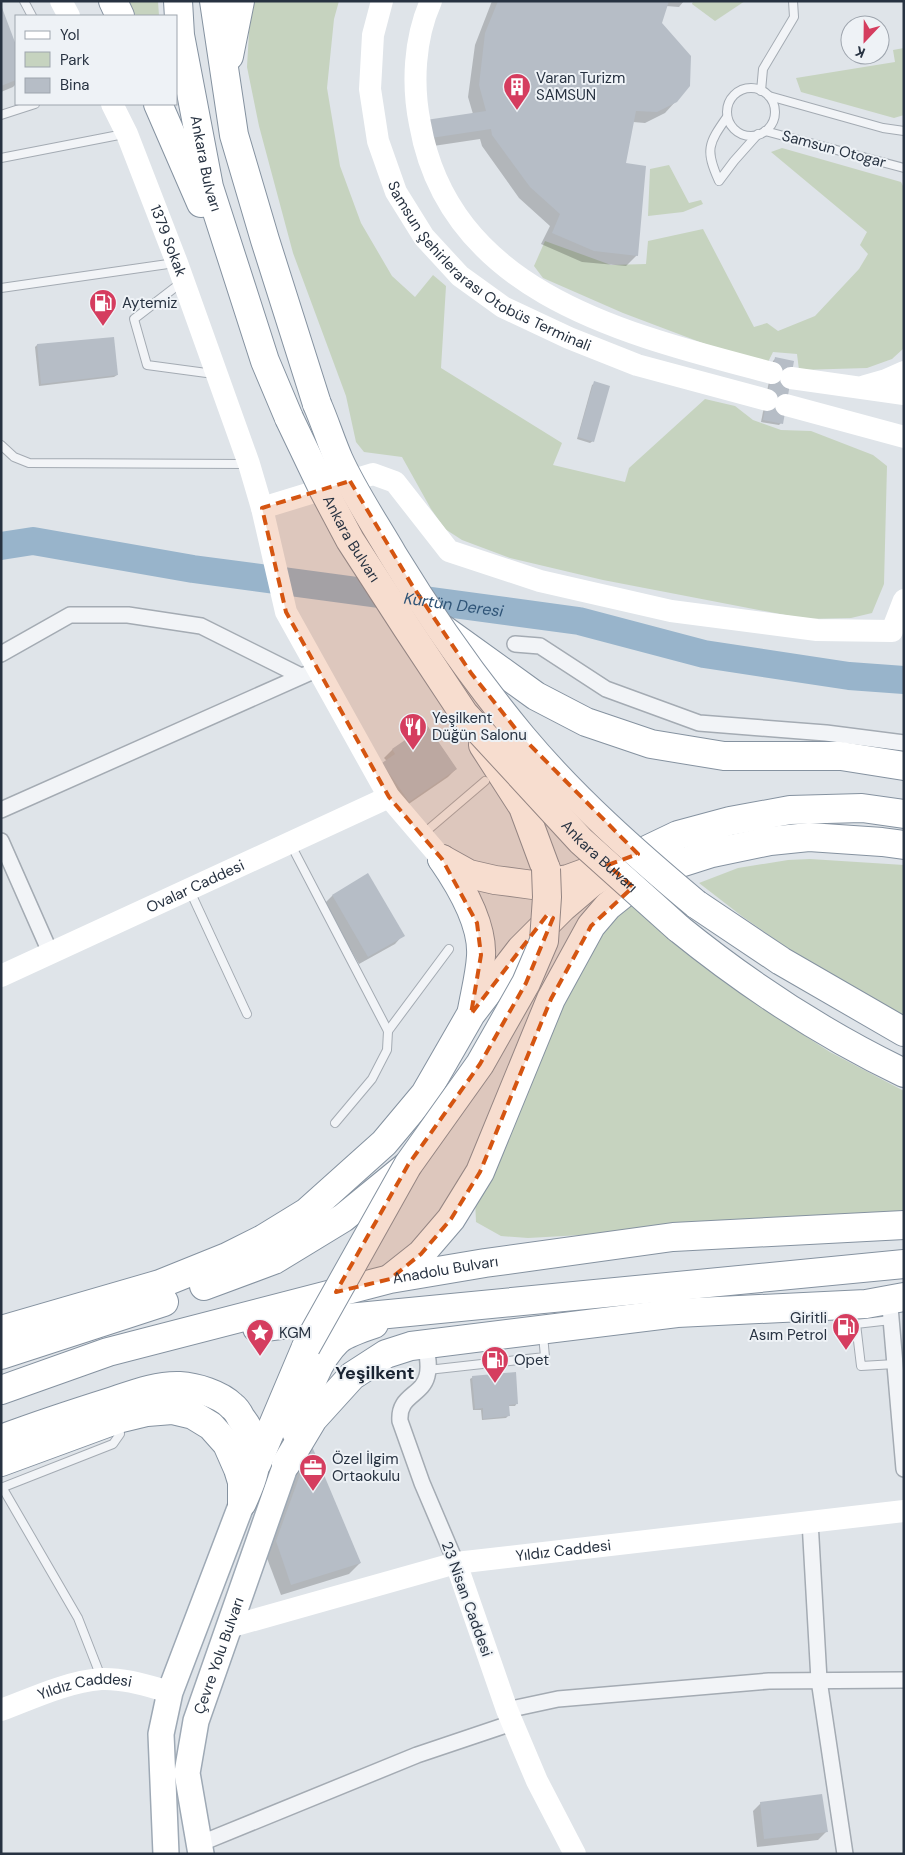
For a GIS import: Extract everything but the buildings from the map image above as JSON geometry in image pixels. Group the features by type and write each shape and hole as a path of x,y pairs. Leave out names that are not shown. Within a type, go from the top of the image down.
{"highway":[{"path":"114,1 120,15"},
{"name":"Ankara Bulvarı","path":"178,1 180,35 209,187 265,361 322,489 350,540 464,714 581,841 678,928 774,1000 904,1073"},
{"name":"Ankara Bulvarı","path":"214,1 234,135 317,404 340,461 367,512 440,627 471,673 523,738 588,807 655,869 696,904 781,961 904,1032"},
{"path":"224,77 240,1"},
{"path":"158,105 198,197 234,263"},
{"path":"440,627 536,696 586,722 651,744 724,756 841,756 904,766"},
{"path":"242,1503 306,1347 408,1165 480,1064 526,983 544,941 547,897 546,869 538,844 523,807 488,755 464,714"},
{"path":"442,859 469,874 495,880 533,885 568,879 634,856 678,835 730,821 790,810 862,808 904,814"},
{"path":"390,1279 421,1254 451,1219 480,1172 551,999 591,926 608,906 628,890 668,867 712,853 770,841 809,837 904,845"},
{"path":"1,1330 160,1284 227,1258 307,1212 384,1143 425,1094 471,1014 521,949 563,907 590,884 634,856"},
{"path":"442,859 452,873 477,923 482,955 471,1014"},
{"path":"1,1355 164,1302 274,1260 343,1218 408,1165"},
{"name":"Anadolu Bulvarı","path":"1,1390 127,1346 390,1279 485,1263 673,1236 904,1225"},
{"path":"127,1346 296,1323 904,1264"},
{"path":"286,1464 314,1374 320,1363 340,1339 373,1324 505,1304"},
{"path":"286,1464 313,1420 352,1376 386,1354 411,1346 426,1357 543,1329 677,1313 866,1304 896,1306"},
{"path":"1,1439 44,1422 157,1388 192,1387 217,1397 232,1406 255,1442 257,1463"},
{"path":"2,1479 118,1419 147,1412 172,1410 193,1415 211,1426 227,1444 242,1482 242,1503"}],"main road":[{"name":"Çevre Yolu Bulvarı","path":"200,1849 186,1773 196,1721 286,1464"},
{"name":"Çevre Yolu Bulvarı","path":"166,1854 162,1734 170,1692 242,1503"}],"street":[{"path":"61,1 68,15"},
{"name":"Samsun Şehirlerarası Otobüs Terminali","path":"382,1 373,35 370,89 378,141 396,192 424,237 460,276 504,307 569,338 637,365 904,437"},
{"name":"Samsun Şehirlerarası Otobüs Terminali","path":"431,1 416,56 416,102 424,148 441,192 467,231 500,264 539,290 571,307 602,321 685,350 782,375 904,394"},
{"name":"1379 Sokak","path":"112,105 127,134 180,272 249,464 263,511 286,612 309,672 389,797 442,859"},
{"path":"858,388 886,380 904,372"},
{"path":"263,511 373,474 395,482 449,550 540,581 671,611 817,630 898,633 904,600"},
{"path":"1,654 70,615 128,615 201,626 309,672"},
{"path":"515,644 540,646 606,689 699,723 826,732 904,743"},
{"path":"1,810 309,672"},
{"name":"Ovalar Caddesi","path":"1,976 389,797"},
{"path":"1,841 50,952"},
{"path":"896,1306 895,1364 904,1469"},
{"name":"23 Nisan Caddesi","path":"426,1357 427,1377 420,1388 404,1402 399,1410 400,1421 422,1483 456,1563 509,1716 537,1781 575,1854"},
{"name":"Yıldız Caddesi","path":"229,1626 456,1563 904,1511"},
{"path":"810,1521 819,1680 846,1854"},
{"name":"Yıldız Caddesi","path":"1,1710 58,1688 102,1679 136,1682 170,1692"},
{"path":"200,1849 509,1716 558,1699 769,1681 904,1680"}],"lane":[{"path":"24,1 31,15"},
{"path":"792,1 794,17 763,69 761,91 769,96 883,128 904,131"},
{"name":"Samsun Otogar","path":"761,91 748,88 740,90 734,95 727,109 727,117 730,124 736,130 750,135 761,133 904,168"},
{"name":"Samsun Otogar","path":"727,117 715,134 710,149 712,164 719,181 734,161 770,125 773,118 773,103 769,96"},
{"path":"1,115 32,105"},
{"path":"1,158 127,134"},
{"path":"1,288 180,272"},
{"path":"180,272 134,319 147,366 216,375"},
{"path":"1,445 14,457 29,463 249,464"},
{"path":"422,836 485,781"},
{"path":"290,844 388,1031 387,1050 372,1078 334,1123"},
{"path":"190,889 248,1014"},
{"path":"388,1031 449,949"},
{"path":"895,1364 861,1366 856,1324 896,1306"},
{"path":"2,1479 78,1618 102,1679"}],"highlighted area":[{"path":"350,481 412,585 471,673 523,738 638,854 608,865 633,887 591,926 551,999 480,1172 451,1219 421,1254 390,1279 336,1292 408,1165 480,1064 526,983 553,918 547,915 471,1014 481,955 477,923 442,859 389,797 286,612 262,508"}],"green space":[{"path":"127,1 158,1 159,15 135,15"},
{"path":"255,1 339,1 334,19 327,88 340,166 361,223 392,276 415,297 433,275 446,286 441,368 562,443 553,465 625,482 629,468 705,399 735,406 753,420 781,430 811,431 873,455 887,466 884,584 872,613 851,618 806,619 603,580 510,558 462,540 445,529 431,509 402,457 364,452 356,442 346,396 293,253 259,126 247,67 250,14"},
{"path":"693,1 745,1 715,21 692,4"},
{"path":"904,48 904,115 894,118 801,92 796,78 876,65 890,65 890,63 895,62 893,50"},
{"path":"782,148 901,182 904,188 904,348 892,359 867,368 799,370 797,354 773,352 768,362 729,353 623,313 543,278 534,266 545,241 611,265 646,264 648,241 703,229 754,327 767,323 778,331 815,316 859,269 868,254 860,245 867,232 771,152"},
{"path":"669,165 689,203 701,200 703,204 683,212 648,216 650,169"},
{"path":"810,859 904,865 904,1019 831,978 743,917 699,883 738,868 788,860"},
{"path":"637,902 765,1010 830,1052 904,1091 904,1217 528,1238 501,1236 476,1222 475,1199 594,933"}],"waterway":[{"name":"Kürtün Deresi","path":"1,546 33,541 193,569 579,621 704,654 849,676 904,680"}],"place":[{"name":"Varan Turizm SAMSUN","path":"517,111"},
{"name":"Aytemiz","path":"103,327"},
{"name":"Yeşilkent Düğün Salonu","path":"413,751"},
{"name":"Giritli Asım Petrol","path":"846,1351"},
{"name":"KGM","path":"260,1357"},
{"name":"Opet","path":"495,1384"},
{"name":"Özel İlgim Ortaokulu","path":"313,1492"}],"district":[{"name":"Yeşilkent","path":"375,1373"}]}
